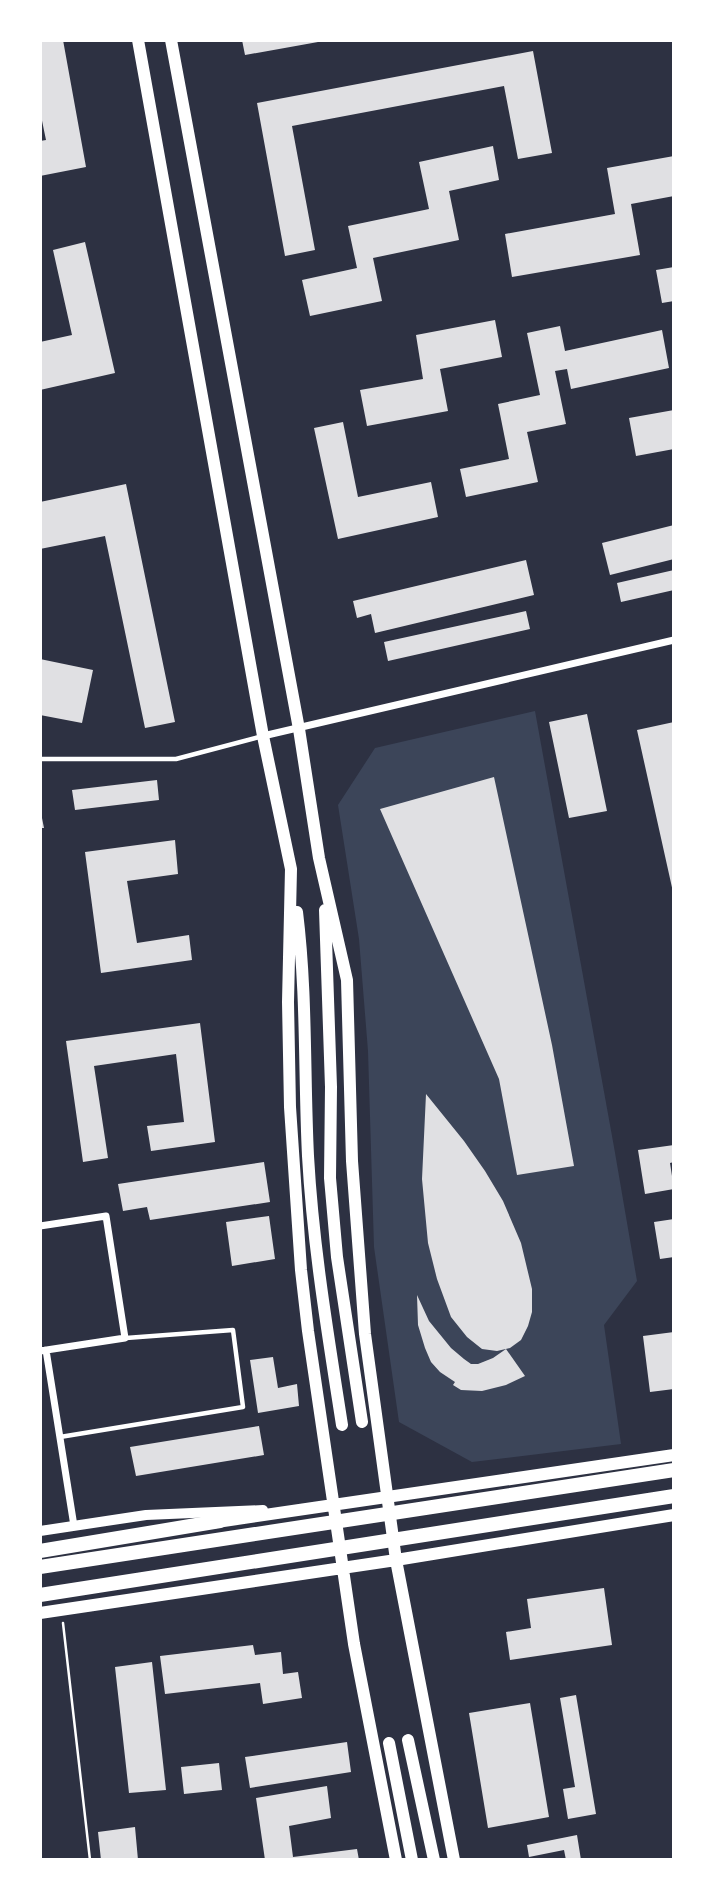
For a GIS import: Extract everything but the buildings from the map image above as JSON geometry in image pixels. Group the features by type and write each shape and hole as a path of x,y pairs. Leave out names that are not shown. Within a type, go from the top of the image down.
{"highway":[{"path":"40,1567 674,1470"},
{"path":"40,1595 674,1496"},
{"path":"40,1553 219,1521"}],"main road":[{"path":"138,40 263,736 291,870 303,962 308,1156 316,1264 342,1425"},
{"path":"171,40 299,729 324,892 331,1087 330,1178 339,1271 362,1422"},
{"path":"319,858 347,980 356,1230 365,1334 396,1560 454,1860"},
{"path":"291,870 288,1002 295,1198 308,1331 354,1644 396,1860"},
{"path":"219,1521 674,1455"},
{"path":"40,1613 674,1515"},
{"path":"408,1740 434,1860"},
{"path":"389,1743 412,1860"}],"street":[{"path":"263,736 674,640"},
{"path":"40,1226 106,1216 125,1338 43,1350 74,1526"},
{"path":"40,1531 146,1515 302,1509"}],"lane":[{"path":"40,759 176,760 263,736"},
{"path":"60,1437 243,1407 233,1330 125,1338"}],"path":[{"path":"61,1610 90,1860"}],"shaded area":[{"path":"535,711 637,1281 604,1325 621,1444 472,1462 399,1422 374,1247 368,1051 359,939 338,805 375,748"}]}
